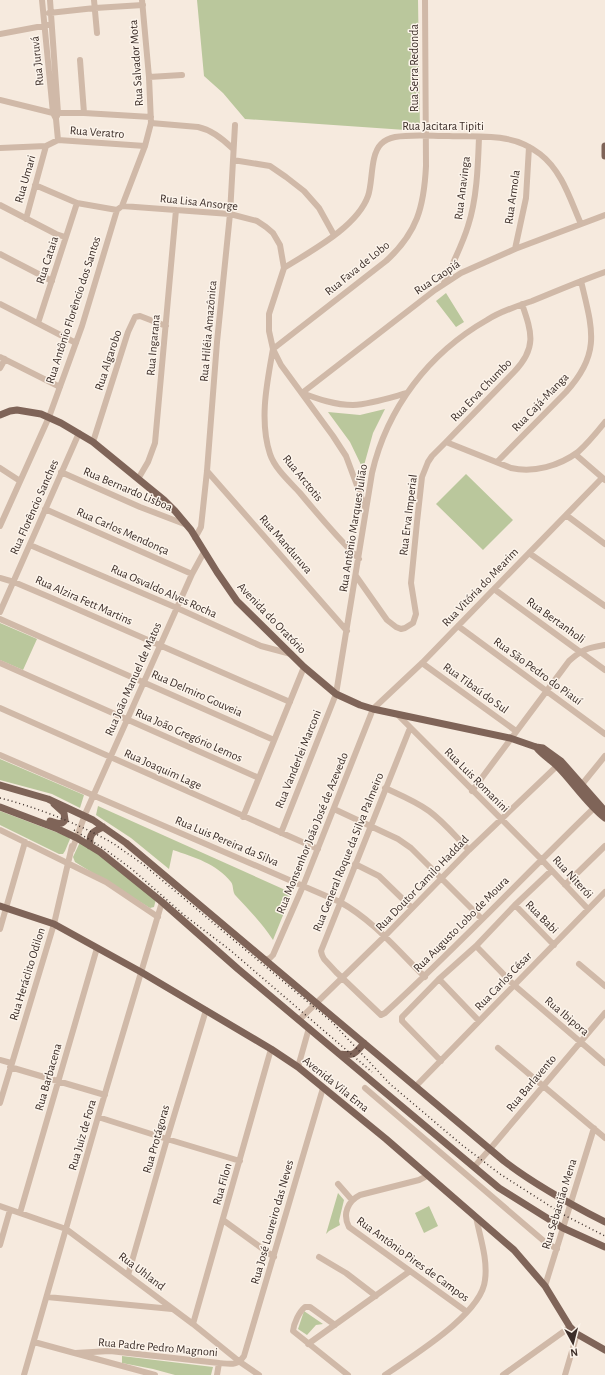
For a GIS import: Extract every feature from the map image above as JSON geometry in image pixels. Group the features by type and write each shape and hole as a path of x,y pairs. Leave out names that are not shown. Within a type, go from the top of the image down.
{"main road":[{"path":"605,146 605,156"},
{"name":"Avenida do Oratório","path":"0,415 17,410 32,412 49,417 92,442 164,500 187,525 227,588 237,601 304,667 336,694 373,709 510,738 536,747 540,752 559,764 580,788 594,808 605,818"},
{"path":"0,785 48,798 85,816 126,843 522,1175 570,1204 605,1222"},
{"name":"Avenida do Oratório","path":"580,788 605,811"},
{"path":"0,807 39,817 57,824 63,823 65,820 64,813 48,798"},
{"path":"0,807 34,819 76,837 100,852 162,902 222,955 499,1188 563,1228 605,1247"},
{"path":"90,846 91,835 102,827"},
{"name":"Avenida Vila Ema","path":"3,907 54,924 206,1010 298,1067 386,1139 514,1250 545,1286 570,1327 577,1334 605,1350"},
{"path":"340,1054 354,1054 364,1043"}],"street":[{"name":"Rua Juruvá","path":"42,0 56,115"},
{"name":"Rua Juruvá","path":"50,0 58,140"},
{"path":"94,0 98,33"},
{"name":"Rua Serra Redonda","path":"425,0 426,136"},
{"path":"44,14 142,3"},
{"name":"Rua Salvador Mota","path":"142,3 149,77 151,120 145,146"},
{"path":"0,34 52,24"},
{"path":"80,60 84,113"},
{"path":"149,77 182,75"},
{"path":"0,100 56,115 84,113 151,120 198,127 206,129 223,140 233,149"},
{"name":"Rua Hiléia Amazônica","path":"196,538 201,527 207,471 217,342 230,214 235,126"},
{"name":"Rua Jacitara Tipiti","path":"284,268 350,224 366,202 377,150 381,144 388,139 395,137 426,136 508,139 529,147 548,161 557,173 563,183 580,224"},
{"name":"Rua Fava de Lobo","path":"273,349 386,261 405,242 418,216 423,199 426,136"},
{"name":"Rua Anavinga","path":"444,284 461,246 473,208 478,137"},
{"name":"Rua Veratro","path":"0,148 46,146 58,140 145,146"},
{"name":"Rua Umari","path":"26,219 46,146"},
{"name":"Rua Antônio Florêncio dos Santos","path":"0,525 49,417 76,343 119,208 145,146"},
{"name":"Rua Armola","path":"515,249 526,198 529,147"},
{"path":"233,160 270,166 286,177 304,191 319,208 334,235"},
{"name":"Rua Lisa Ansorge","path":"35,185 77,203 119,208 230,214 257,221 266,227 280,245 284,268 269,314 269,331 273,349 281,365 346,456 366,508"},
{"name":"Rua Cataia","path":"38,323 77,203"},
{"path":"0,205 65,238"},
{"name":"Rua Ingarana","path":"138,479 148,462 155,443 176,210"},
{"name":"Rua Caopiá","path":"302,393 444,284 461,273 515,249 605,215"},
{"path":"0,254 52,281"},
{"name":"Rua Antônio Marques Julião","path":"336,694 359,559 366,508 376,458 398,407 427,367 442,352 464,334 488,319 522,304 605,272"},
{"name":"Rua Cajá-Manga","path":"497,462 566,392 583,371 588,358 591,342 591,326 581,281"},
{"path":"0,304 76,343"},
{"name":"Rua Erva Chumbo","path":"446,442 521,366 531,342 531,334 522,304"},
{"name":"Rua Algarobo","path":"92,442 128,332 135,316 140,316 166,326"},
{"name":"Rua Arctotis","path":"273,349 268,375 265,406 266,438 271,456 285,476 359,559"},
{"path":"0,368 2,358 60,387"},
{"path":"302,393 322,400 351,405 364,404 407,393"},
{"path":"446,442 511,468 533,470 548,467 575,454 605,422"},
{"name":"Rua Florêncio Sanches","path":"0,612 78,433"},
{"name":"Rua Erva Imperial","path":"356,576 387,620 396,628 406,628 413,623 416,614 412,592 412,573 422,477 432,456 446,442"},
{"path":"575,454 603,479"},
{"path":"0,468 20,481"},
{"name":"Rua Manduruva","path":"207,471 347,631"},
{"name":"Rua Bernardo Lisboa","path":"61,472 140,507 187,525"},
{"name":"Rua Vitória do Mearim","path":"373,709 458,626 603,479"},
{"name":"Rua Carlos Mendonça","path":"45,509 192,574"},
{"path":"566,515 605,544"},
{"name":"Rua Osvaldo Alves Rocha","path":"30,544 261,646 291,654"},
{"name":"Rua João Manuel de Matos","path":"85,816 192,574 204,552"},
{"path":"529,553 605,606"},
{"name":"Rua Alzira Fett Martins","path":"0,578 14,582 290,702"},
{"name":"Rua Bertanholi","path":"494,589 605,670"},
{"name":"Rua Delmiro Gouveia","path":"0,619 274,740"},
{"name":"Rua São Pedro do Piauí","path":"458,626 605,734"},
{"path":"472,791 510,738 569,661 580,651 605,645"},
{"name":"Rua Tibaú do Sul","path":"422,662 516,731"},
{"name":"Rua João Gregório Lemos","path":"0,663 259,778"},
{"path":"243,817 304,667"},
{"name":"Rua Vanderlei Marconi","path":"281,833 336,694"},
{"name":"Rua Joaquim Lage","path":"0,708 318,849"},
{"name":"Rua Monsenhor João José de Azevedo","path":"265,960 273,955 303,886 373,709"},
{"name":"Rua Luis Romanini","path":"398,715 541,859"},
{"name":"Rua General Roque da Silva Palmeiro","path":"343,978 324,959 321,953 410,728"},
{"name":"Rua Luis Pereira da Silva","path":"0,755 340,902 355,910 368,921 425,977"},
{"path":"580,788 605,756"},
{"name":"Rua Doutor Camilo Haddad","path":"299,1020 384,937 469,850 559,764"},
{"path":"385,788 403,796 428,811 440,820 469,850"},
{"name":"Rua Augusto Lobo de Moura","path":"343,978 381,1015 385,1013 425,977 541,859 594,808"},
{"path":"334,809 371,825 398,839 411,848 482,919"},
{"name":"Rua Heráclito Odilon","path":"0,1102 54,924 68,862 85,816"},
{"path":"0,830 68,862 106,882 158,917"},
{"path":"0,929 3,907 25,842"},
{"path":"565,885 605,846"},
{"name":"Rua Niterói","path":"541,859 588,909"},
{"path":"356,864 386,882 412,908"},
{"path":"441,1060 402,1021 401,1018 439,979 476,946 515,905 551,871"},
{"name":"Rua Carlos César","path":"416,1086 605,892"},
{"name":"Rua Juiz de Fora","path":"24,1375 98,1117 162,902"},
{"name":"Rua Babi","path":"515,905 554,945"},
{"name":"Rua Ibipora","path":"476,946 514,985 605,1063"},
{"name":"Rua Barbacena","path":"20,1213 97,948"},
{"path":"579,964 605,986"},
{"path":"439,979 480,1021"},
{"name":"Rua Protágoras","path":"128,1275 206,1010"},
{"name":"Rua Barlavento","path":"474,1167 605,1013"},
{"path":"298,1067 309,1028"},
{"path":"498,1048 542,1087 605,1138"},
{"name":"Rua Filon","path":"193,1324 271,1049"},
{"path":"0,1060 58,1081 105,1095"},
{"name":"Rua José Loureiro das Neves","path":"240,1362 244,1356 274,1257 323,1088"},
{"path":"365,1088 545,1242 557,1249"},
{"path":"98,1117 240,1161"},
{"name":"Rua Sebastião Mena","path":"545,1286 594,1128"},
{"path":"338,1184 352,1200 360,1195 419,1180 428,1176"},
{"name":"Rua Antônio Pires de Campos","path":"352,1200 346,1216 349,1227 467,1312"},
{"name":"Rua Uhland","path":"0,1206 66,1229 174,1309 240,1362 259,1375"},
{"path":"0,1245 10,1210"},
{"path":"386,1375 456,1324 478,1299 485,1282 486,1267 476,1217"},
{"path":"223,1220 274,1257"},
{"path":"319,1257 346,1273 376,1296"},
{"path":"308,1344 410,1271"},
{"path":"47,1297 174,1309"},
{"path":"335,1325 310,1307 304,1307 293,1331 348,1375"},
{"path":"503,1375 570,1327"},
{"path":"565,1375 577,1334"},
{"path":"34,1342 152,1375"},
{"name":"Rua Padre Pedro Magnoni","path":"75,1353 110,1351 219,1363 233,1364 240,1362"},
{"path":"217,1375 219,1363"}],"green space":[{"path":"197,0 418,0 420,131 245,119 223,93 204,76"},
{"path":"446,293 464,322 456,327 436,301"},
{"path":"385,409 373,433 363,469 350,442 328,412 360,415"},
{"path":"466,474 513,520 483,550 436,504"},
{"path":"0,623 37,639 23,670 0,660"},
{"path":"0,759 84,795 80,808 52,794 0,780"},
{"path":"98,806 292,893 273,940 235,894 231,882 219,870 189,855 173,850 169,869 131,838 96,815"},
{"path":"0,811 69,837 70,839 65,851 63,854 59,854 0,825"},
{"path":"80,842 100,854 156,899 154,907 150,908 75,862 73,857"},
{"path":"338,1193 344,1200 339,1221 340,1225 326,1234"},
{"path":"429,1206 438,1226 424,1233 415,1213"},
{"path":"304,1311 323,1324 316,1325 307,1335 298,1329"},
{"path":"122,1356 213,1367 211,1375 175,1375 122,1363"}],"railway":[{"path":"0,798 73,823 114,844 144,865 332,1022 390,1084 462,1145 500,1174 564,1215 605,1236"},
{"path":"74,830 106,850 133,870 184,915 230,950 372,1072"}]}
